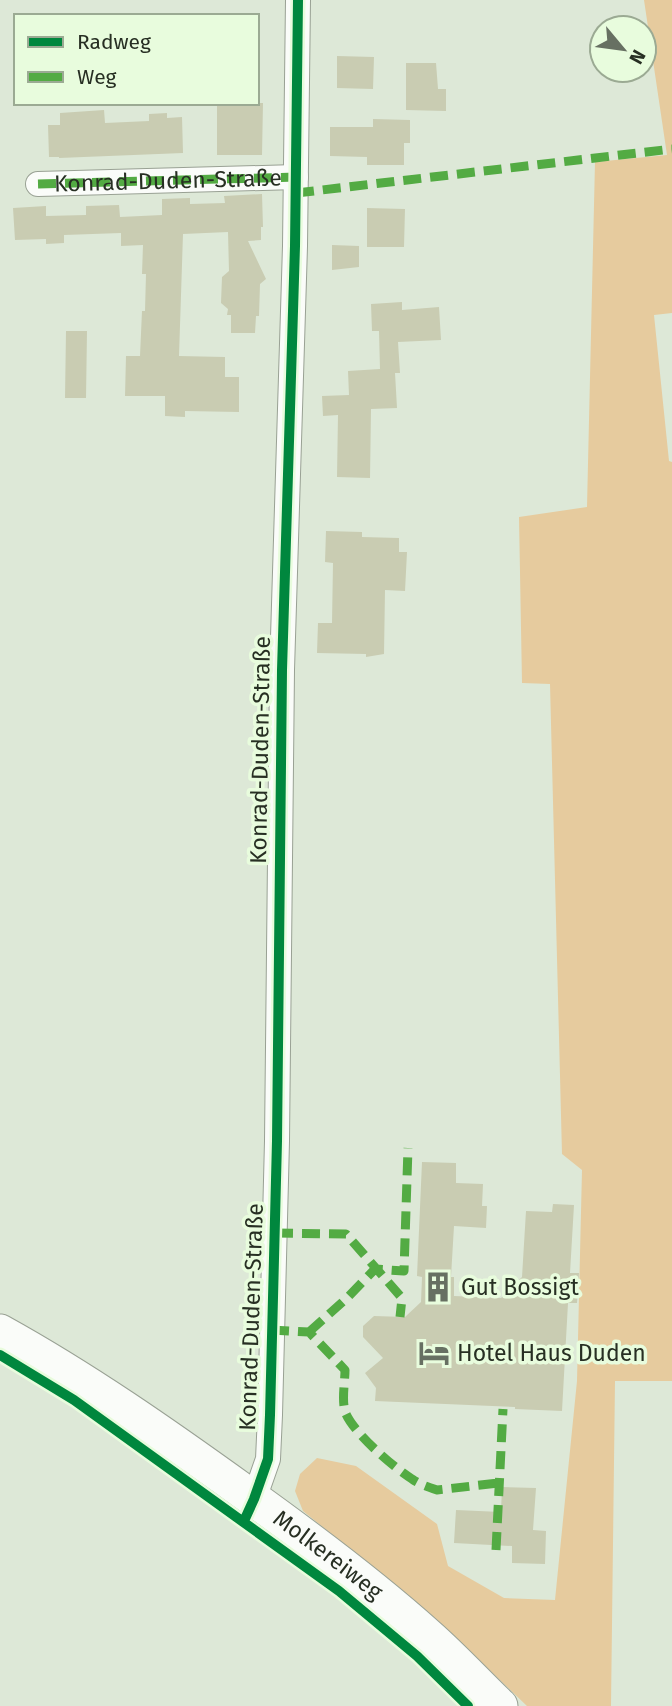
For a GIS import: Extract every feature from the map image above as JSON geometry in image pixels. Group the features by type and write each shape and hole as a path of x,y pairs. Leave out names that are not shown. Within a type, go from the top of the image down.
{"main road":[{"name":"Molkereiweg","path":"0,1332 122,1406 324,1550 428,1636 500,1706"}],"street":[{"name":"Konrad-Duden-Straße","path":"254,1499 268,1459 270,1415 277,1142 282,670 296,177 298,0"},
{"name":"Konrad-Duden-Straße","path":"38,184 296,177"}],"shaded area":[{"path":"644,0 672,0 672,313 654,315 669,461 672,462 672,1381 615,1381 611,1706 527,1706 436,1619 303,1511 295,1491 300,1474 317,1458 356,1466 437,1524 448,1566 504,1598 555,1600 577,1381 582,1170 562,1154 550,684 522,683 519,517 587,507 595,162 667,155 656,84 658,14 646,14"}],"building":[{"path":"337,56 374,57 373,89 337,88"},
{"path":"406,63 436,63 438,89 446,89 446,111 406,110"},
{"path":"263,103 262,155 217,155 217,105"},
{"path":"104,110 105,123 149,121 149,114 167,113 167,118 182,117 183,153 49,157 48,125 60,125 60,113"},
{"path":"373,119 410,120 410,143 404,143 404,165 367,165 367,157 330,156 330,127 373,127"},
{"path":"262,194 261,240 248,241 266,279 260,284 259,316 256,316 255,333 231,333 231,315 227,315 228,309 221,303 222,277 229,271 228,232 183,234 179,356 225,357 225,377 239,377 239,412 185,411 185,417 165,416 165,396 125,396 126,356 140,356 146,274 142,274 143,245 121,246 121,233 64,235 64,243 46,244 46,239 15,240 13,208 46,206 46,216 86,215 86,206 119,205 120,217 162,215 162,199 190,198 190,204 225,203 224,196"},
{"path":"367,208 405,209 404,247 367,247"},
{"path":"332,245 359,246 359,267 332,270"},
{"path":"402,302 402,310 439,307 441,340 398,342 400,373 395,373 397,408 371,409 370,478 337,477 338,415 323,416 322,396 349,395 348,371 380,369 379,331 372,331 371,304"},
{"path":"66,331 87,331 86,398 65,398"},
{"path":"326,531 362,532 362,537 399,538 399,552 407,552 405,591 385,590 384,654 366,657 366,654 317,653 318,623 332,623 333,563 325,562"},
{"path":"422,1162 456,1163 456,1183 483,1184 482,1206 487,1206 486,1228 454,1226 451,1277 454,1277 454,1296 501,1298 522,1277 526,1211 552,1212 553,1204 574,1205 570,1273 579,1273 577,1303 568,1303 562,1411 375,1401 376,1388 365,1373 383,1358 363,1337 363,1326 374,1316 405,1317 421,1302 422,1277 417,1276"},
{"path":"502,1487 536,1488 533,1530 546,1531 545,1564 512,1563 512,1546 454,1543 456,1510 501,1512"}],"marked path":[{"path":"296,193 672,149"},
{"path":"38,184 296,177"},
{"path":"309,1332 375,1269 404,1271 408,1148"},
{"path":"275,1233 346,1234 402,1298 400,1317"},
{"path":"271,1330 309,1332 345,1370 346,1414 375,1450 412,1479 437,1490 499,1483"},
{"path":"496,1550 503,1409"}],"cycle path":[{"path":"244,1521 268,1459 270,1415 277,1141 282,670 295,246 298,0"},
{"path":"0,1355 74,1400 339,1591 417,1656 468,1706"}],"place":[{"name":"Gut Bossigt","path":"438,1287"},
{"name":"Hotel Haus Duden","path":"434,1353"}]}
